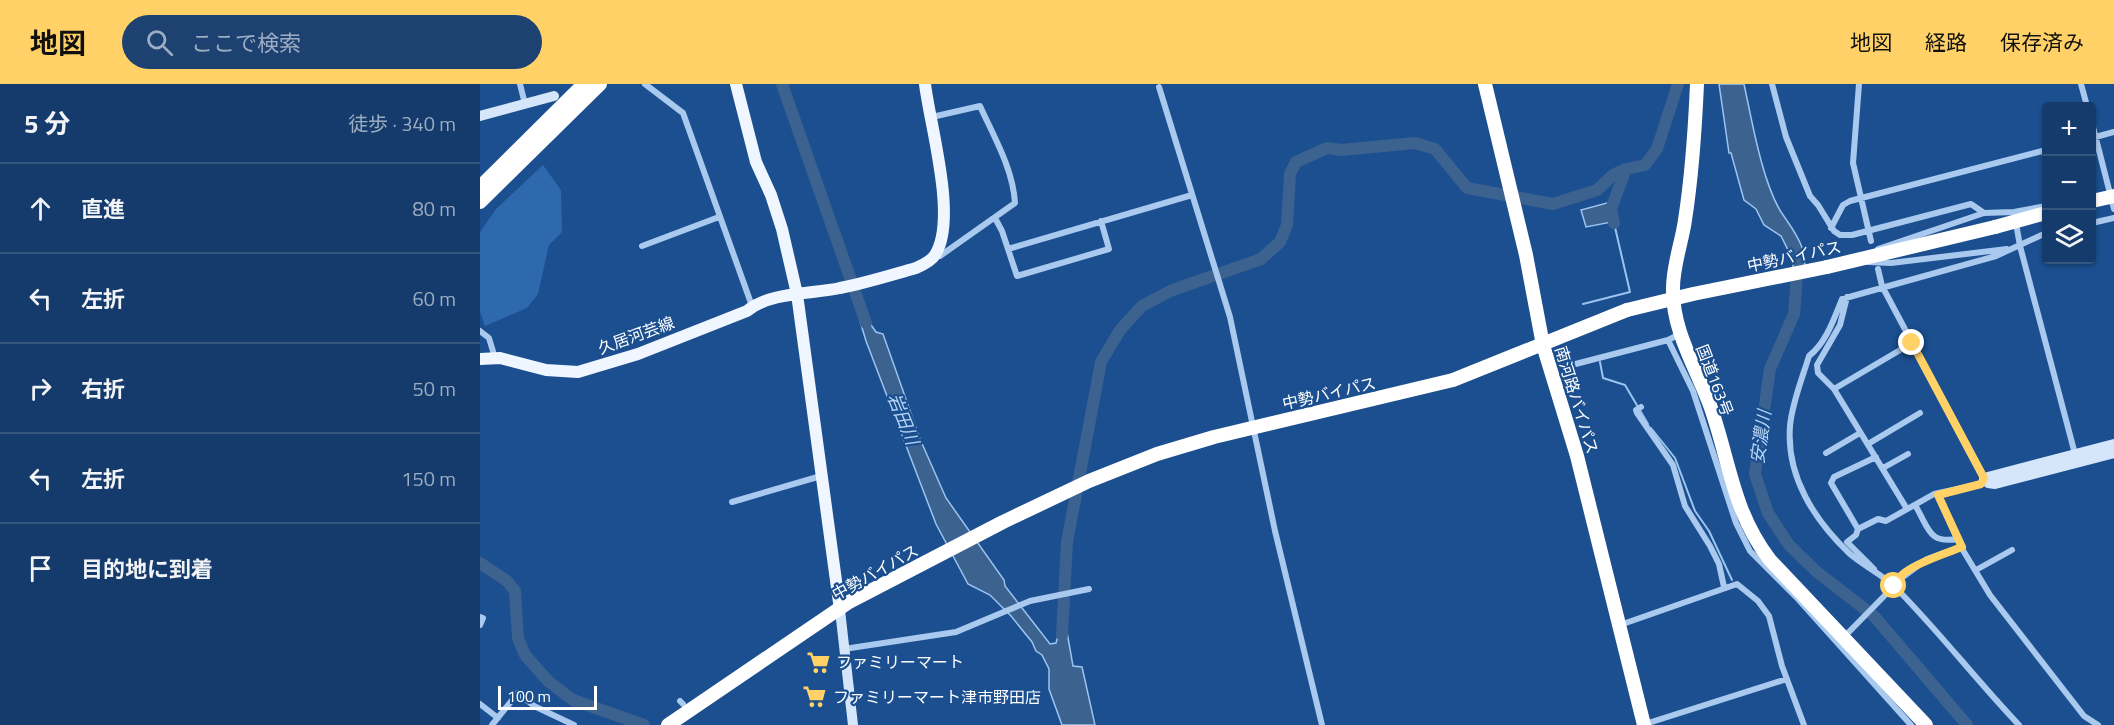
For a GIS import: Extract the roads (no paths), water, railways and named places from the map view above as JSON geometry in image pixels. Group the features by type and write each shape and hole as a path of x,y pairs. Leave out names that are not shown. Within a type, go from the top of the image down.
{"highway":[{"path":"480,187 584,84"},
{"path":"480,202 600,84"},
{"name":"南河路バイパス","path":"1485,84 1518,217 1543,345 1577,456 1644,725"},
{"name":"国道163号","path":"1698,84 1692,165 1673,288 1674,336 1708,400 1737,502 1749,530 1770,560 1847,635 1926,725"},
{"path":"2096,199 2112,192"},
{"name":"中勢バイパス","path":"668,725 682,706 759,661 849,602 1060,494 1157,454 1252,427 1453,380 1627,310 1827,267 2042,214"}],"main road":[{"path":"736,84 756,162 771,195 782,229 798,294 840,610"},
{"path":"925,84 932,117 944,218 943,238 935,255"},
{"name":"久居河芸線","path":"480,359 495,359 546,370 578,372 638,354 752,306 798,294 839,289 916,268 935,255"}],"street":[{"path":"520,84 525,104"},
{"path":"645,84 683,113 752,306"},
{"path":"1772,84 1786,137 1810,196 1832,228 1840,235 1869,230 1971,204 1984,213"},
{"path":"1859,84 1853,163 1871,241"},
{"path":"2081,84 2086,102"},
{"path":"1159,87 1230,317 1252,427 1322,725"},
{"path":"480,116 555,96"},
{"path":"932,117 980,106 996,139 1014,191 1015,203 940,256 935,255"},
{"path":"2096,137 2114,132"},
{"path":"2096,147 2112,192 2114,209"},
{"path":"1832,228 1843,205 1861,198 2042,151"},
{"path":"2096,194 2112,192"},
{"path":"1008,249 1192,195"},
{"path":"1846,262 1903,239 1984,213 2014,212 2042,207"},
{"path":"2014,212 2020,246 2075,454"},
{"path":"642,246 719,217"},
{"path":"995,218 1017,276 1109,249 1101,221"},
{"path":"2096,222 2114,218"},
{"path":"1883,577 1852,556 1815,515 1799,483 1790,444 1791,418 1809,356 1816,351 1825,336 1842,299 1996,256 2042,235"},
{"path":"1846,262 1892,262 2011,249"},
{"path":"1878,269 1882,286 1988,483 1995,484 2114,453"},
{"path":"1847,297 1840,325 1817,365 1818,373 1834,389 1907,509"},
{"path":"480,331 489,338 495,359"},
{"path":"1564,367 1674,336 1736,523 1750,552 1798,599 1911,725"},
{"path":"1834,389 1912,343"},
{"path":"1638,408 1673,465 1685,506 1719,564 1724,587"},
{"path":"1868,444 1920,413"},
{"path":"1826,453 1860,433"},
{"path":"2019,725 1893,586 1847,542 1856,535 1858,529 1878,519 1886,521 1938,495 1981,484 1984,478 2114,444"},
{"path":"1883,468 1908,454"},
{"path":"1858,529 1831,483 1834,477 1876,457"},
{"path":"732,502 821,476"},
{"path":"1938,495 1962,547 1990,595 2084,716 2098,725"},
{"path":"1915,505 1936,539 1942,542 1958,539"},
{"path":"1847,635 1893,586 1927,559 1962,547"},
{"path":"1976,570 2012,550"},
{"path":"1620,625 1737,584 1766,611 1775,629 1787,679 1804,725"},
{"path":"844,649 956,632 1027,602 1089,589"},
{"path":"840,610 854,725"},
{"path":"480,617 483,618 480,625"},
{"path":"1644,725 1787,679"},
{"path":"492,725 518,693 534,706 574,725"},
{"path":"480,704 498,718"}],"water":[{"path":"1719,84 1744,84 1768,184 1781,212 1803,249 1805,262 1793,297 1793,260 1781,236 1764,225 1756,209 1744,200 1731,153 1729,153"},
{"path":"1613,192 1619,194 1615,211 1617,221 1586,227 1581,210 1611,202"},
{"path":"854,301 876,332 883,334 920,439 946,498 1004,580 1005,586 1050,644 1056,643 1064,615 1073,666 1082,667 1095,725 1062,725 1049,689 1049,669 1042,655 1036,651 1032,642 1011,616 990,595 968,584 936,524 866,341"}],"waterway":[{"name":"岩田川","path":"782,84 866,323"},
{"path":"1614,223 1611,209 1626,169 1645,165 1657,149 1678,84"},
{"path":"1062,635 1067,542 1101,362 1120,330 1142,306 1170,291 1261,259 1280,242 1287,225 1290,174 1296,162 1327,148 1341,150 1415,143 1435,149 1467,188 1553,204 1597,190 1613,175 1626,169"},
{"path":"1583,304 1630,292 1614,223"},
{"name":"安濃川","path":"1797,274 1794,314 1770,369 1755,474 1768,513 1789,545 1817,572 1874,616 1967,725"},
{"path":"1600,362 1603,378 1625,385 1648,424"},
{"path":"1651,428 1675,458 1695,511 1709,531 1732,580"},
{"path":"480,563 507,581 515,591 518,638 525,655 549,682 573,700 644,725"}],"place":[{"name":"ファミリーマート","path":"818,662"},
{"name":"ファミリーマート津市野田店","path":"815,697"}]}
